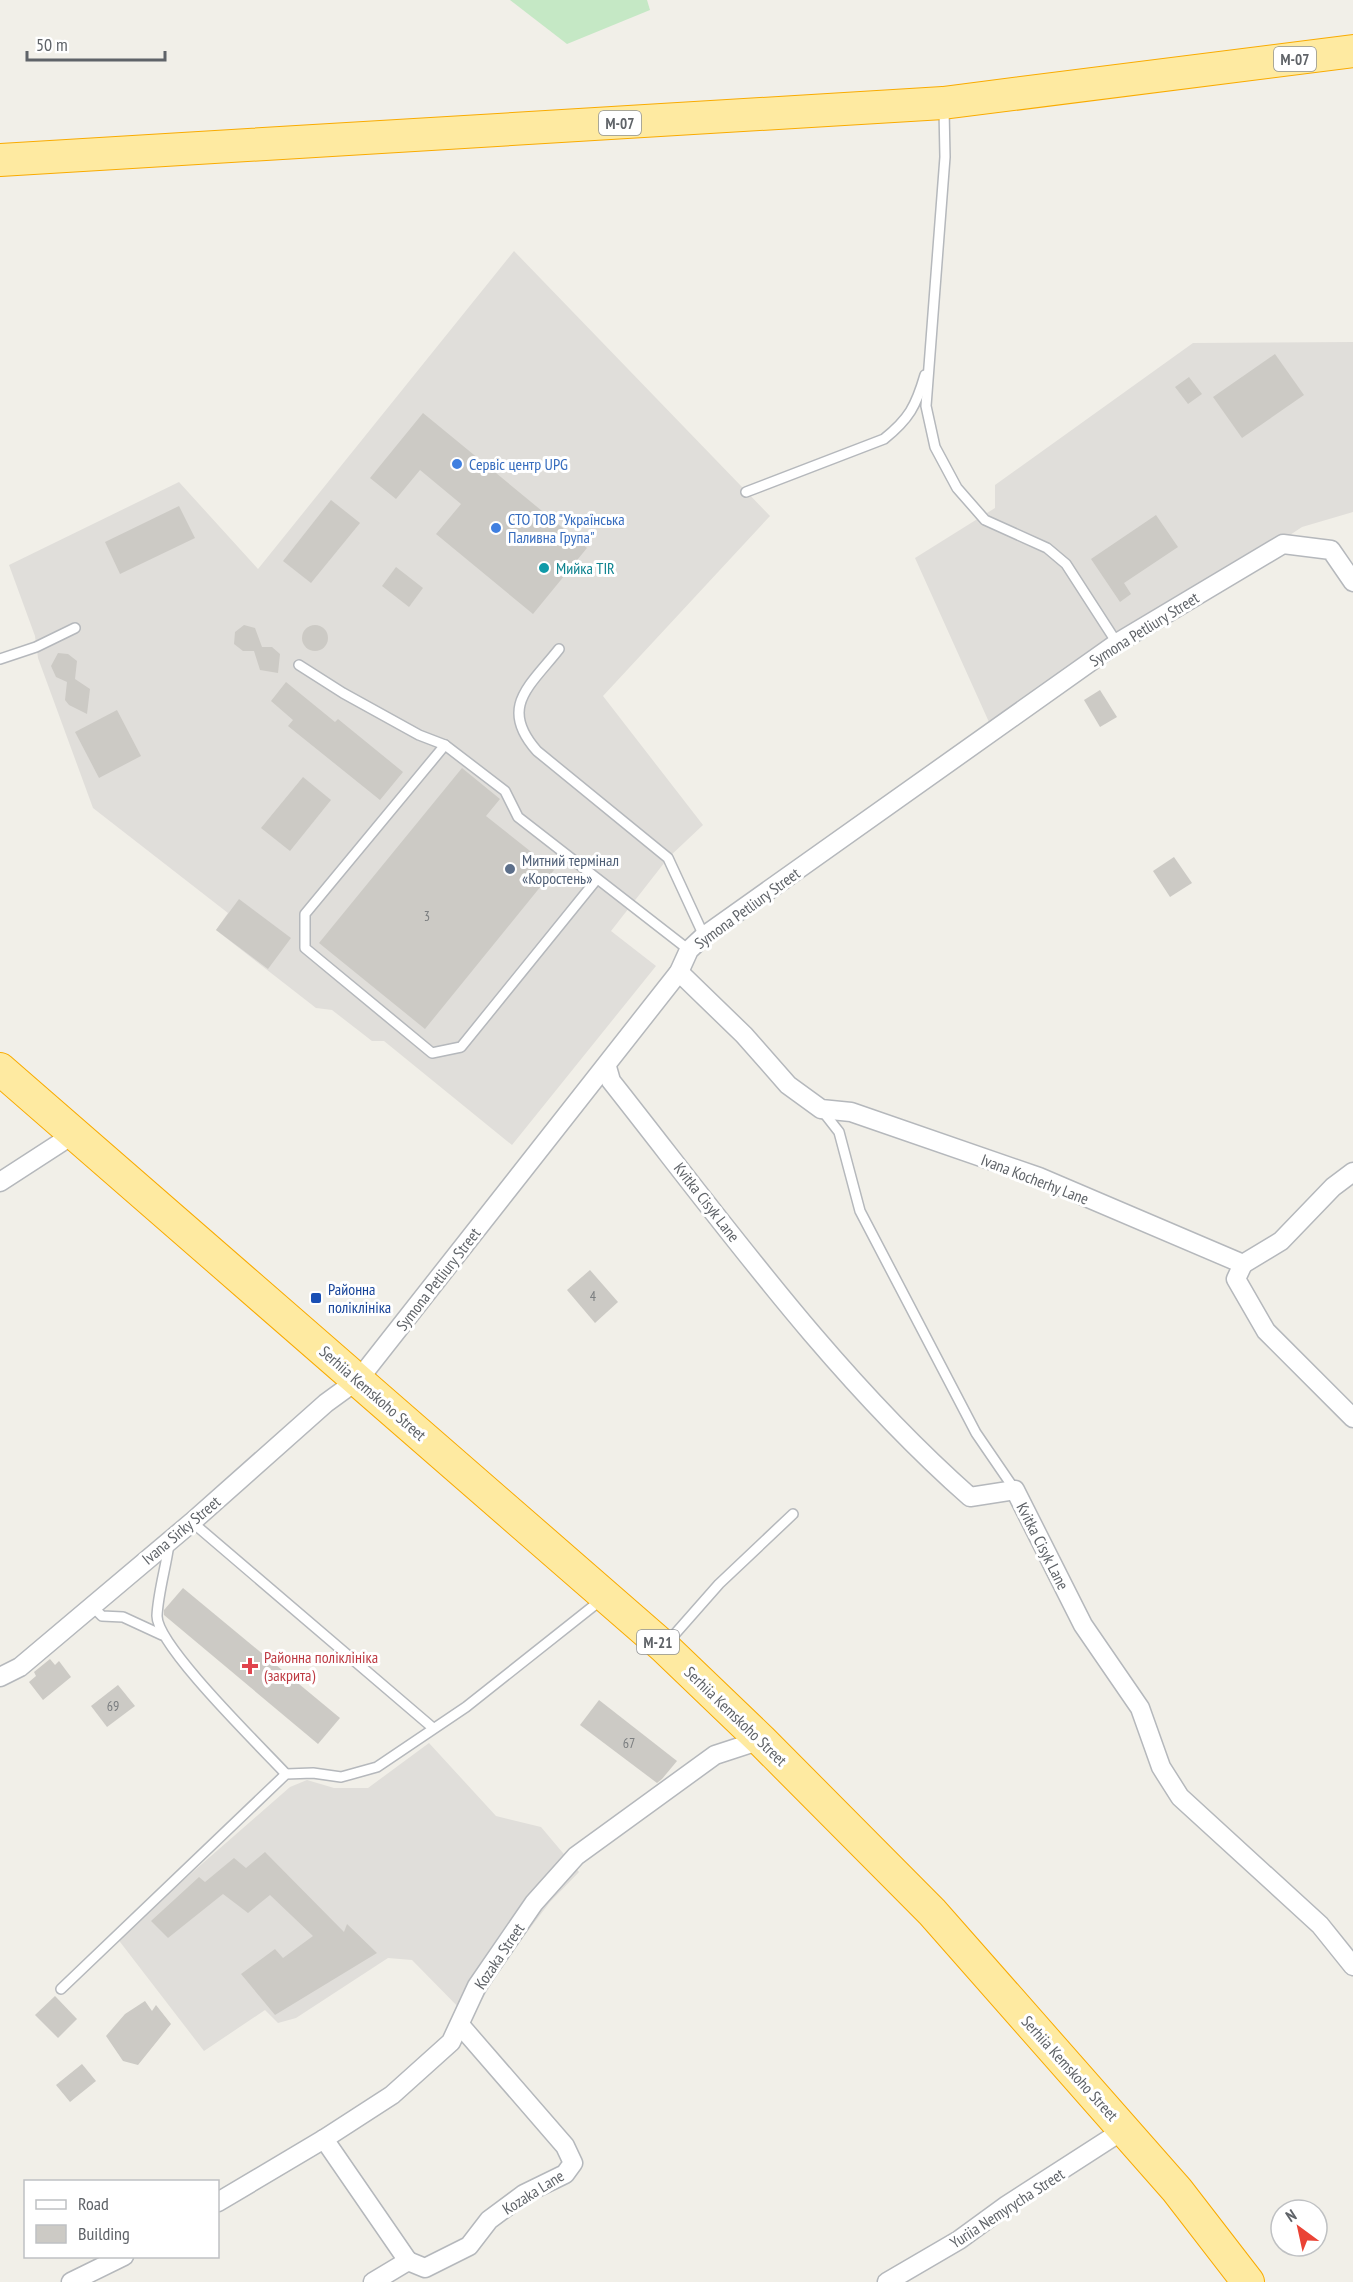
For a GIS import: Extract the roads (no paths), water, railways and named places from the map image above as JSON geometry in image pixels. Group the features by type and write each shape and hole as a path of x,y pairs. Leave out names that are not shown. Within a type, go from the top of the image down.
{"highway":[{"name":"М-07","path":"0,160 944,104 1353,51"},
{"name":"Serhiia Kemskoho Street","path":"0,1069 664,1647 760,1740 932,1912 1177,2190 1248,2282"}],"street":[{"name":"Symona Petliury Street","path":"359,1380 607,1067 679,972 689,950 704,936 1118,643 1283,544 1331,550 1353,582"},
{"name":"Ivana Kocherhy Lane","path":"679,972 744,1035 788,1085 821,1109 850,1112 1039,1177 1243,1264"},
{"name":"Kvitka Cisyk Lane","path":"607,1067 611,1081 778,1293 922,1454 970,1497 1015,1490 1083,1625 1140,1708 1161,1767 1180,1797 1320,1925 1353,1966"},
{"path":"0,1182 74,1134"},
{"path":"1353,1172 1333,1187 1281,1241 1243,1264 1236,1279 1266,1331 1353,1418"},
{"name":"Ivana Sirky Street","path":"0,1677 20,1667 192,1522 326,1403 359,1380"},
{"name":"Kozaka Street","path":"219,2201 324,2139 392,2095 451,2042 477,1986 534,1903 576,1856 715,1755 760,1740"},
{"name":"Kozaka Lane","path":"408,2261 425,2268 468,2246 489,2220 524,2194 565,2174 573,2163 565,2146 460,2025"},
{"name":"Yuriia Nemyrycha Street","path":"887,2282 959,2240 1007,2205 1125,2130"},
{"path":"324,2139 408,2261 373,2282"},
{"path":"71,2282 120,2258"}],"lane":[{"path":"944,104 945,158 926,406 935,447 957,488 985,520 1047,548 1066,564 1118,643"},
{"path":"746,492 884,439 903,424 916,403 931,356"},
{"path":"0,658 36,647 75,628"},
{"path":"559,649 520,699 518,720 527,739 537,751 668,858 704,936"},
{"path":"299,665 343,693 419,735 445,745 505,791 518,817 689,950"},
{"path":"445,745 305,914 305,948 432,1053 461,1047 597,879"},
{"path":"821,1109 839,1132 860,1211 976,1433 1015,1490"},
{"path":"664,1647 719,1584 794,1514"},
{"path":"192,1522 433,1728"},
{"path":"170,1539 157,1618 162,1635 198,1679 286,1774"},
{"path":"61,1989 286,1774 313,1773 341,1777 377,1767 466,1707 606,1596"},
{"path":"92,1606 102,1616 123,1617 162,1635"}],"place":[{"name":"Сервіс центр UPG","path":"457,464"},
{"name":"СТО ТОВ \"Українська Паливна Група\"","path":"496,528"},
{"name":"Мийка TIR","path":"544,568"},
{"name":"Митний термінал «Коростень»","path":"510,869"},
{"name":"Районна поліклініка","path":"316,1298"},
{"name":"Районна поліклініка (закрита)","path":"250,1666"}]}
